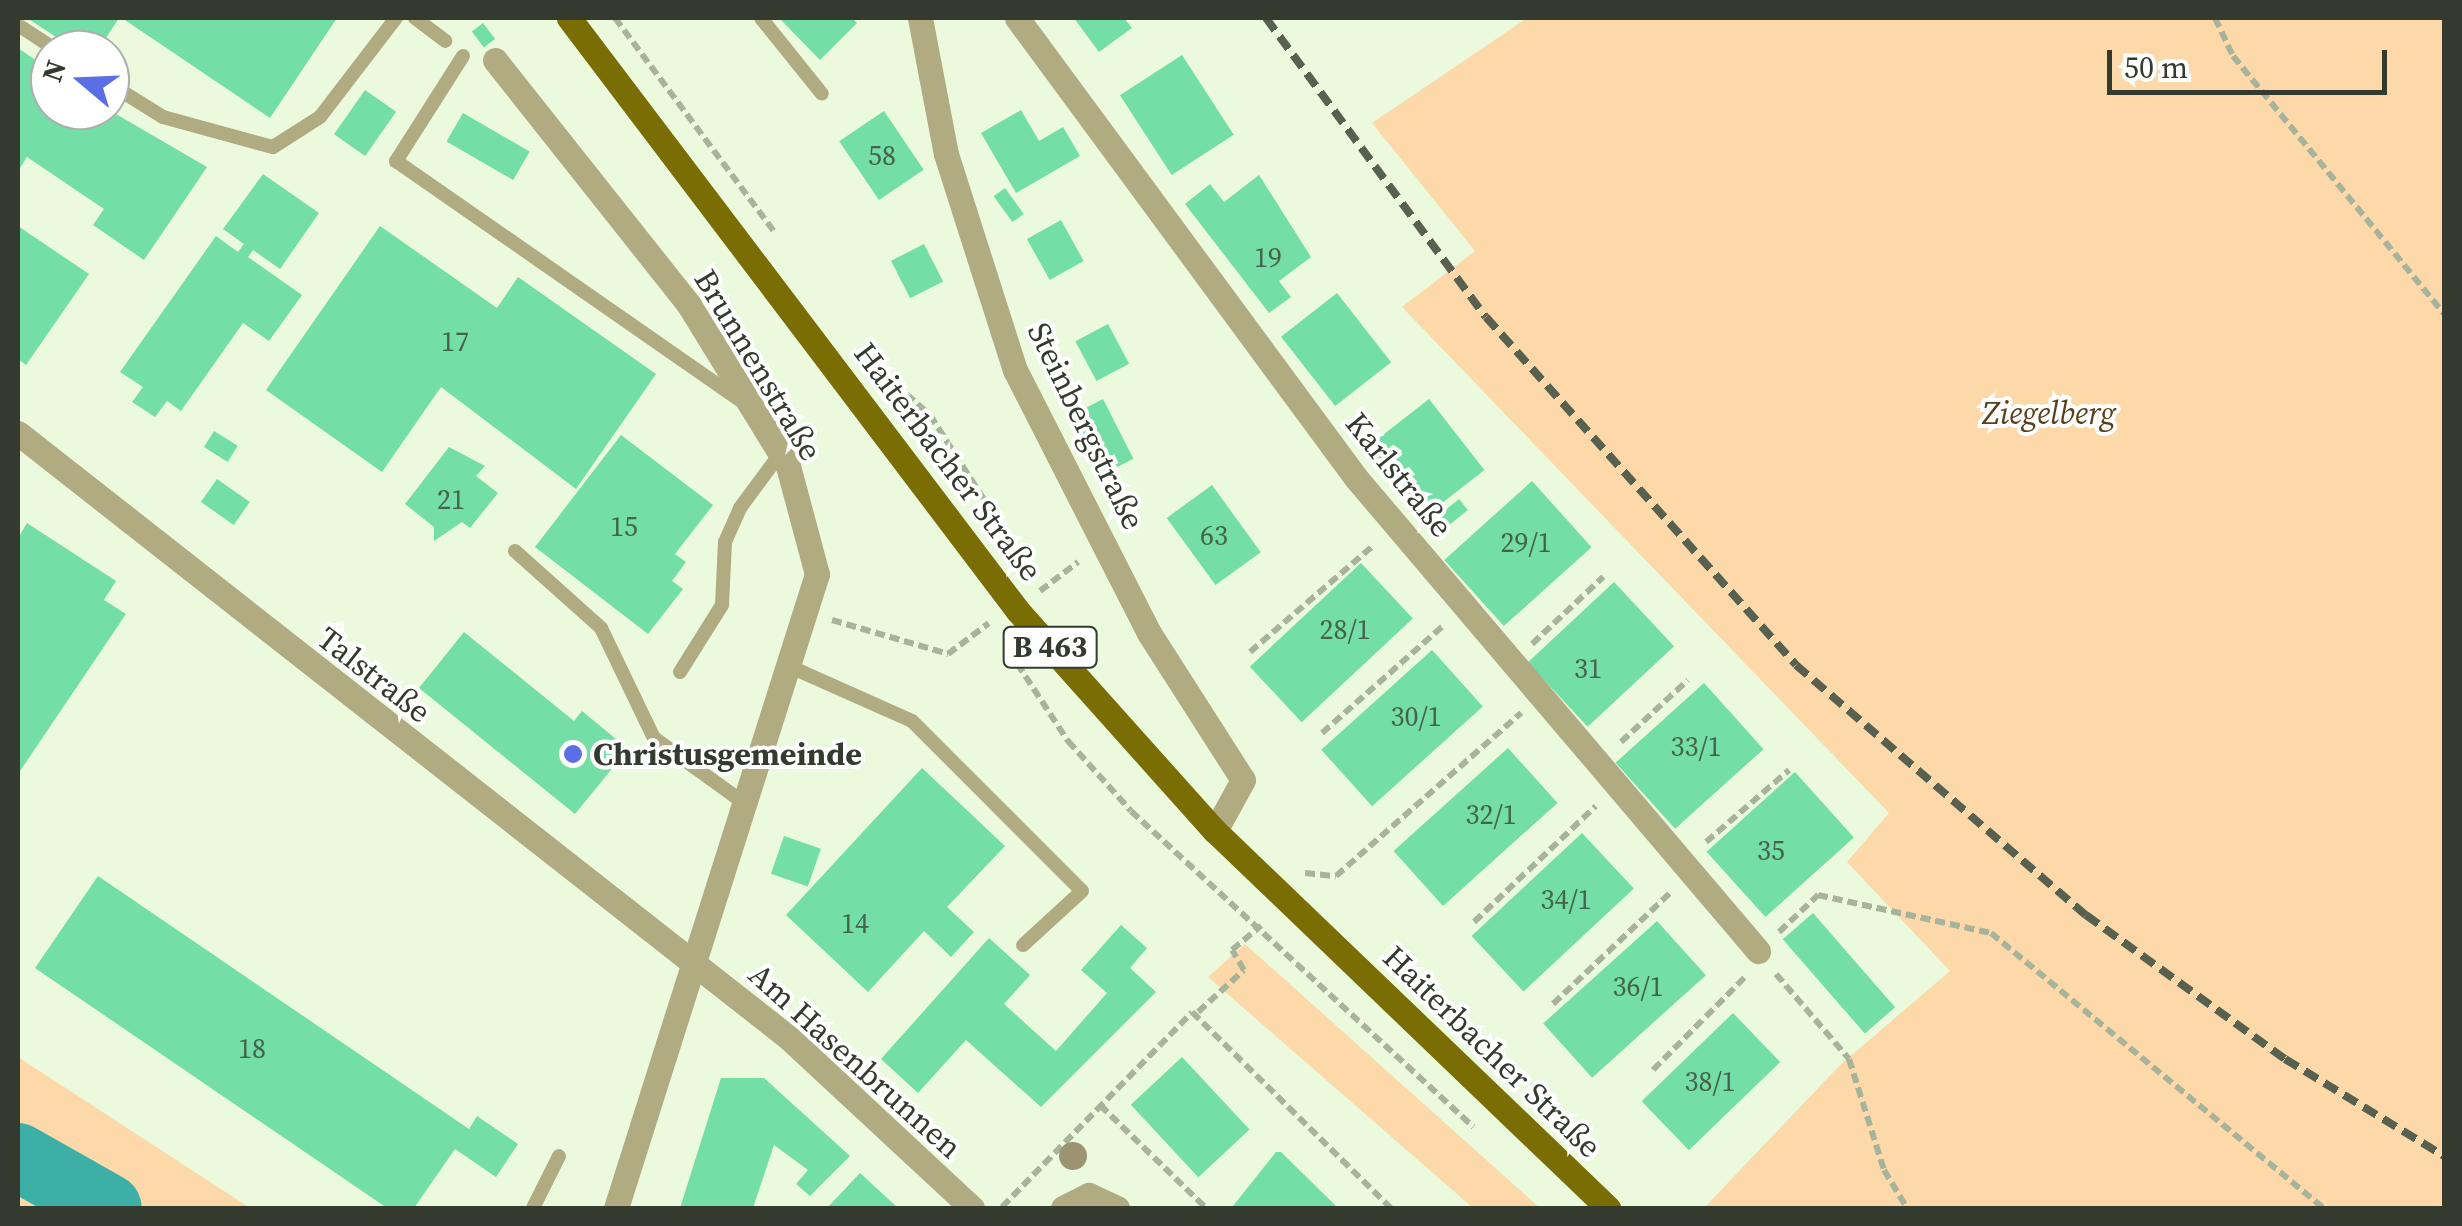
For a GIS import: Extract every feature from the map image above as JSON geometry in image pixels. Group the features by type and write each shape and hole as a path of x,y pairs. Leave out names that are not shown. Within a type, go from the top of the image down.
{"main road":[{"name":"Haiterbacher Straße","path":"569,18 1018,611 1215,831 1608,1208"}],"street":[{"name":"Steinbergstraße","path":"920,18 946,154 1015,370 1107,540 1148,633 1242,780 1215,831"},
{"name":"Karlstraße","path":"1018,18 1397,526 1758,952"},
{"name":"Brunnenstraße","path":"495,60 689,305 780,454 817,574 811,614 616,1208"},
{"name":"Talstraße","path":"18,433 694,963"},
{"name":"Am Hasenbrunnen","path":"694,963 789,1038 972,1208"},
{"path":"1063,1208 1089,1196 1117,1208"}],"lane":[{"path":"130,97 163,118 273,146 320,117 396,18"},
{"path":"415,18 445,41"},
{"path":"761,18 822,94"},
{"path":"463,56 396,161 755,412"},
{"path":"680,672 722,606 725,542 740,508 780,454"},
{"path":"515,551 601,628 654,738 746,806"},
{"path":"793,668 912,721 1082,890 1024,944"},
{"path":"533,1208 558,1156"}],"path":[{"path":"614,18 781,241"},
{"path":"2215,18 2233,56 2444,314"},
{"path":"857,350 930,415 1053,606"},
{"path":"1250,652 1397,526"},
{"path":"1040,591 1107,540"},
{"path":"1513,662 1604,578"},
{"path":"1322,733 1465,606"},
{"path":"811,614 948,654 990,622"},
{"path":"1598,763 1688,680"},
{"path":"1304,886 1290,872 1336,876 1541,696"},
{"path":"1554,1004 1789,770"},
{"path":"1474,922 1617,786"},
{"path":"1758,952 1818,895 1991,933 2324,1208"},
{"path":"1001,1208 1100,1105 1244,970 1232,950 1261,926"},
{"path":"1653,1070 1764,959 1849,1060 1884,1170 1907,1208"},
{"path":"1198,1012 1392,1208"},
{"path":"1100,1105 1206,1208"}],"green space":[{"name":"Ziegelberg","path":"1527,18 2444,18 2444,1208 1704,1208 1840,1065 1950,971 1847,862 1889,813 1402,307 1475,251 1372,123"},
{"path":"1245,944 1540,1208 1473,1208 1208,977"},
{"path":"18,1057 250,1208 18,1208"}],"building":[{"path":"27,18 119,18 111,30 45,30"},
{"path":"122,18 337,18 270,118"},
{"path":"779,18 852,18 857,23 820,60"},
{"path":"1074,18 1124,18 1132,28 1099,52"},
{"path":"483,23 495,39 484,47 472,31"},
{"path":"18,48 30,56 30,130 130,130 130,122 207,167 144,260 93,225 104,209 27,157 18,171"},
{"path":"1182,55 1234,135 1172,175 1120,95"},
{"path":"365,90 396,112 365,156 334,134"},
{"path":"1021,110 1039,141 1063,127 1080,156 1016,193 981,133"},
{"path":"884,111 924,170 879,200 839,141"},
{"path":"463,113 530,152 513,180 446,142"},
{"path":"263,174 319,213 280,269 253,250 248,257 302,295 269,341 243,323 181,411 167,401 155,417 132,402 143,387 120,372 216,236 238,252 244,244 223,229"},
{"path":"1259,175 1311,257 1279,281 1291,297 1269,313 1185,204 1210,184 1224,202"},
{"path":"1005,188 1024,214 1012,222 994,196"},
{"path":"1061,220 1084,261 1050,280 1027,239"},
{"path":"18,226 89,274 26,365 18,359"},
{"path":"380,226 497,308 518,277 656,374 576,489 441,387 382,472 266,390"},
{"path":"924,244 943,281 910,298 891,261"},
{"path":"1337,293 1391,362 1335,406 1281,337"},
{"path":"1108,324 1129,364 1096,381 1075,341"},
{"path":"1103,399 1133,459 1103,474 1073,414"},
{"path":"1429,399 1484,470 1425,517 1369,446"},
{"path":"214,431 238,446 228,462 204,447"},
{"path":"621,435 713,505 675,554 686,562 672,581 683,589 648,634 535,547"},
{"path":"449,447 485,466 476,476 498,493 470,528 462,522 434,541 434,527 405,504"},
{"path":"217,479 250,502 234,525 201,502"},
{"path":"1532,481 1592,547 1504,626 1444,560"},
{"path":"1212,485 1261,552 1215,585 1167,518"},
{"path":"1459,499 1468,510 1438,534 1429,523"},
{"path":"27,523 116,581 104,600 126,614 18,774 18,538"},
{"path":"1361,563 1413,619 1302,722 1250,667"},
{"path":"1614,582 1674,646 1588,727 1528,662"},
{"path":"464,632 574,721 582,711 628,749 575,814 419,688"},
{"path":"1432,650 1483,706 1372,806 1321,750"},
{"path":"1704,683 1764,749 1675,829 1616,763"},
{"path":"1508,748 1558,803 1443,906 1394,851"},
{"path":"922,768 1005,846 947,907 974,932 951,957 924,931 868,992 786,915"},
{"path":"1795,772 1854,837 1765,917 1707,852"},
{"path":"1582,833 1634,889 1523,992 1472,936"},
{"path":"784,836 821,849 808,887 771,874"},
{"path":"98,876 469,1129 477,1116 518,1144 496,1177 455,1149 414,1208 387,1208 35,968"},
{"path":"1813,913 1895,1007 1865,1034 1783,939"},
{"path":"1657,921 1706,975 1592,1078 1543,1023"},
{"path":"1121,925 1147,948 1130,968 1156,992 1041,1107 966,1040 918,1093 881,1059 989,938 1030,975 1004,1004 1056,1051 1107,993 1081,970"},
{"path":"1733,1013 1780,1062 1689,1150 1642,1101"},
{"path":"1182,1057 1250,1129 1198,1177 1131,1105"},
{"path":"721,1078 764,1078 850,1156 810,1196 796,1184 808,1170 774,1145 753,1208 680,1208"},
{"path":"1276,1152 1281,1152 1338,1208 1233,1206"},
{"path":"860,1173 898,1208 827,1208"}],"waterway":[{"path":"18,1157 108,1208"}],"railway":[{"path":"1266,18 1486,317 1796,665 2086,915 2285,1059 2444,1156"}],"place":[{"name":"Christusgemeinde","path":"573,754"}]}
